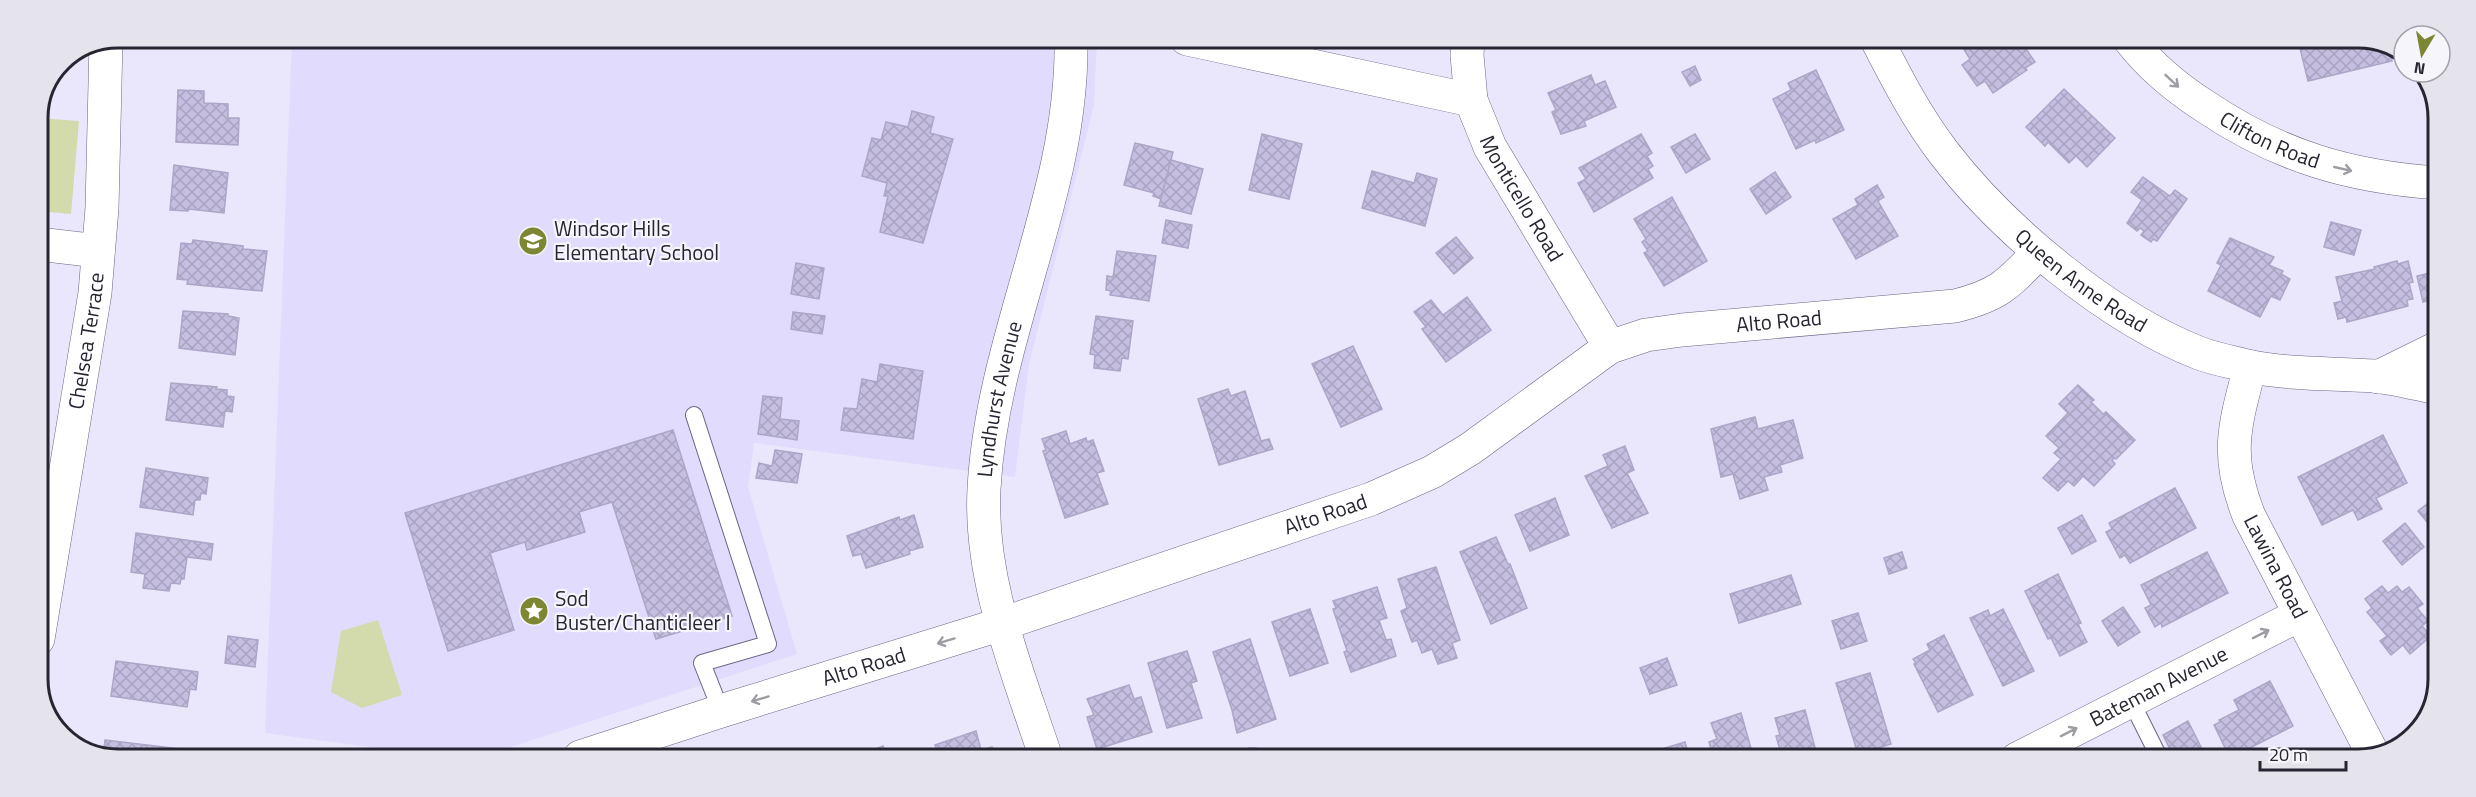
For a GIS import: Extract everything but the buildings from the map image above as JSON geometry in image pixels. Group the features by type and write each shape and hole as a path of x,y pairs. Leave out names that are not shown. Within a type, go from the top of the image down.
{"street":[{"name":"Lyndhurst Avenue","path":"1043,749 1002,624 985,536 984,489 998,382 1056,169 1067,114 1072,66 1071,48"},
{"path":"1229,48 1471,100"},
{"name":"Monticello Road","path":"1467,48 1471,100 1490,147 1610,347"},
{"name":"Queen Anne Road","path":"1881,48 1906,96 1944,153 1991,206 2039,252 2097,296 2154,330 2200,353 2250,367 2378,376 2428,386"},
{"name":"Clifton Road","path":"2136,48 2183,92 2238,129 2284,151 2338,168 2397,180 2428,182"},
{"name":"Chelsea Terrace","path":"48,577 94,293 102,208 106,49"},
{"path":"48,245 98,252"},
{"name":"Alto Road","path":"605,749 1002,624 1371,499 1432,472 1470,449 1610,347 1646,335 1682,330 1955,306 1985,299 2009,284 2039,252"},
{"name":"Queen Anne Road","path":"2378,376 2428,352"},
{"name":"Lawina Road","path":"2250,367 2237,416 2233,442 2238,487 2249,516 2369,747"},
{"name":"Bateman Avenue","path":"2037,749 2299,615"}],"lane":[{"path":"694,416 768,644 702,663 721,711"},
{"path":"2131,701 2155,749"}],"shaded area":[{"name":"Windsor Hills Elementary School","path":"292,48 1097,48 1094,105 1029,364 1015,477 754,443 748,487 797,654 505,749 385,749 265,733"}],"green space":[{"path":"48,119 79,121 71,214 48,212"},
{"path":"378,620 402,695 362,708 331,692 341,631"}],"place":[{"name":"Windsor Hills Elementary School","path":"533,241"},
{"name":"Sod Buster/Chanticleer I","path":"534,611"}]}
